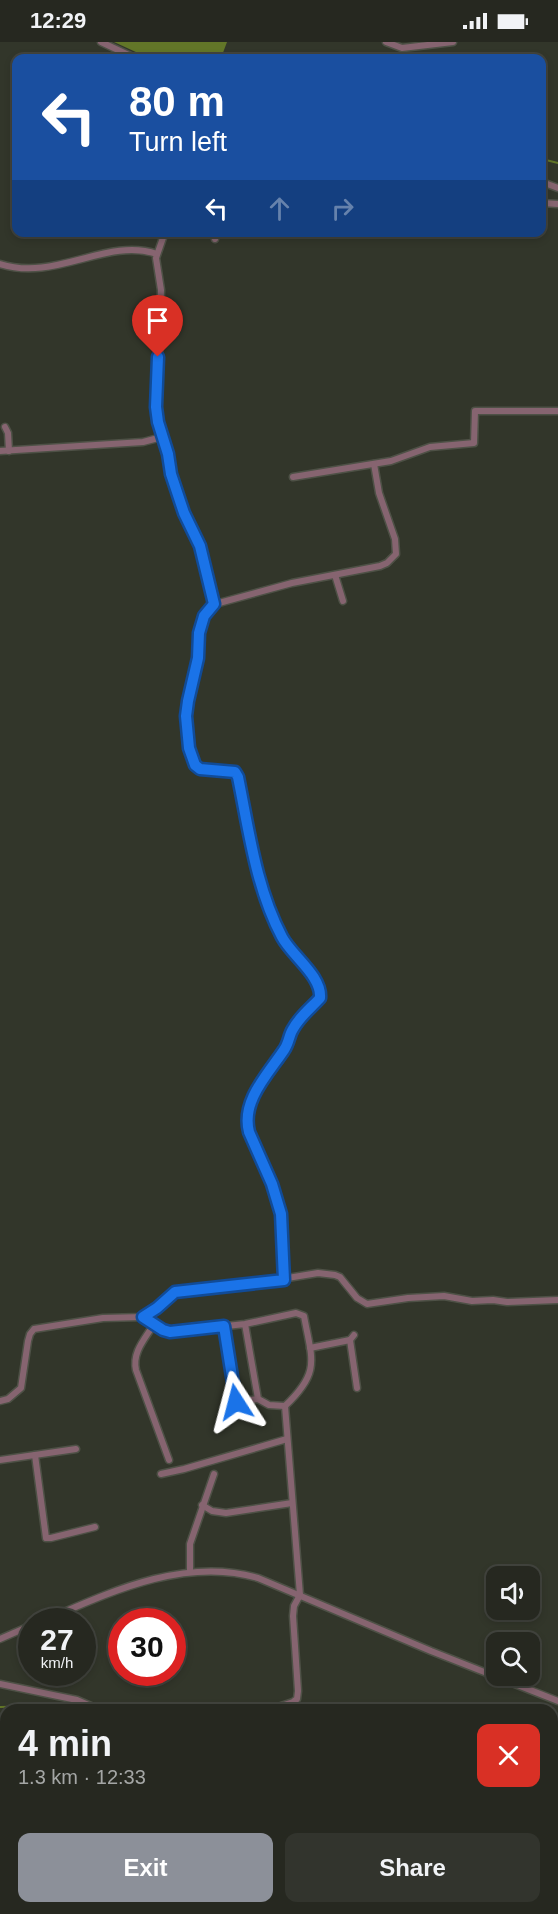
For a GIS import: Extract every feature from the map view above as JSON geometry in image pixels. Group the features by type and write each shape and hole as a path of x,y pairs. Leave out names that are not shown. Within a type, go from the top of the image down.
{"street":[{"path":"101,42 126,54"},
{"path":"386,42 402,48 453,42"},
{"path":"163,237 157,254 161,290 156,407 162,437 184,513 200,546 214,604"},
{"path":"0,264 12,268 35,269 126,250 142,250 157,254"},
{"path":"293,477 406,457 430,447 474,443 475,411 558,411"},
{"path":"5,427 8,433 9,451"},
{"path":"0,451 143,442 162,437"},
{"path":"284,1280 281,1214 272,1184 249,1132 248,1111 254,1095 288,1044 295,1026 303,1014 320,998 321,990 318,982 289,949 271,913 253,854 238,777 235,772 200,769 195,765 191,758 186,716 198,658 201,623 214,604 292,583 381,566 396,554 395,539 379,493 374,464"},
{"path":"335,575 343,601"},
{"path":"0,1401 8,1399 21,1388 28,1341 34,1329 103,1318 143,1317 175,1292 284,1280 318,1273 335,1275 357,1298 367,1304 444,1296 472,1301 558,1300"},
{"path":"143,1317 170,1332 245,1324 301,1313 304,1316 312,1366 309,1378 298,1394 285,1406 269,1405 258,1399 236,1402"},
{"path":"154,1324 138,1349 134,1362 169,1460"},
{"path":"245,1324 258,1399"},
{"path":"224,1326 237,1412"},
{"path":"310,1348 352,1338 357,1388"},
{"path":"285,1406 300,1595 294,1606 293,1616 297,1699 287,1704"},
{"path":"161,1474 287,1439"},
{"path":"0,1461 76,1449"},
{"path":"35,1455 46,1538 95,1527"},
{"path":"190,1571 190,1544 213,1474"},
{"path":"202,1505 212,1511 226,1513 292,1503"},
{"path":"75,1608 128,1587 190,1571 221,1570 241,1573 558,1701"},
{"path":"0,1639 18,1631"},
{"path":"0,1684 77,1700 86,1704"}],"shaded area":[{"path":"114,42 227,42 222,54 140,54"}],"waterway":[{"path":"546,160 558,163"}],"route":[{"path":"158,357 156,407 158,422 184,513 200,546 214,604 201,623 198,658 188,701 186,716 191,758 200,769 227,770 235,772 238,777 253,854 268,906 289,949 318,982 321,990 320,998 308,1008 291,1032 285,1050 254,1095 248,1111 249,1132 272,1184 281,1214 284,1280 175,1292 143,1317 170,1332 224,1326 236,1402"}]}
